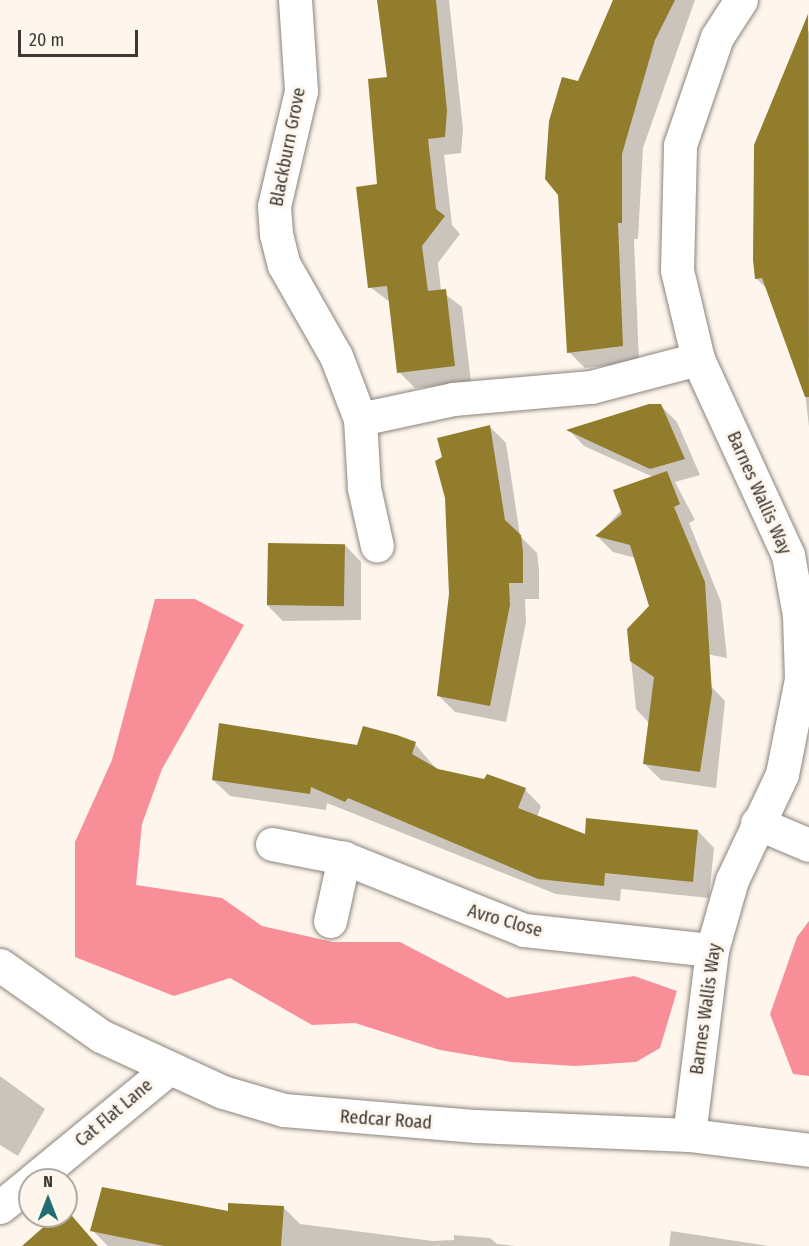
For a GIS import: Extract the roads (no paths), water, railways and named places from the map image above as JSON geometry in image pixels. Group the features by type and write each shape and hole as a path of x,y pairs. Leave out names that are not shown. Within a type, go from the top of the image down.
{"street":[{"name":"Blackburn Grove","path":"295,0 302,91 280,174 276,234 284,265 336,356 360,419 364,488 377,546"},
{"name":"Barnes Wallis Way","path":"689,1135 712,950 732,880 782,774 801,679 799,551 698,359 677,270 680,145 717,37 741,0"},
{"path":"360,419 453,399 591,387 698,359"},
{"path":"757,823 809,845"},
{"name":"Avro Close","path":"272,844 344,858 524,930 712,950"},
{"path":"330,921 344,858"},
{"name":"Redcar Road","path":"0,965 101,1036 167,1070 223,1092 319,1115 689,1135 809,1150"},
{"name":"Cat Flat Lane","path":"48,1168 167,1070"},
{"name":"Cat Flat Lane","path":"0,1208 18,1193"}]}
